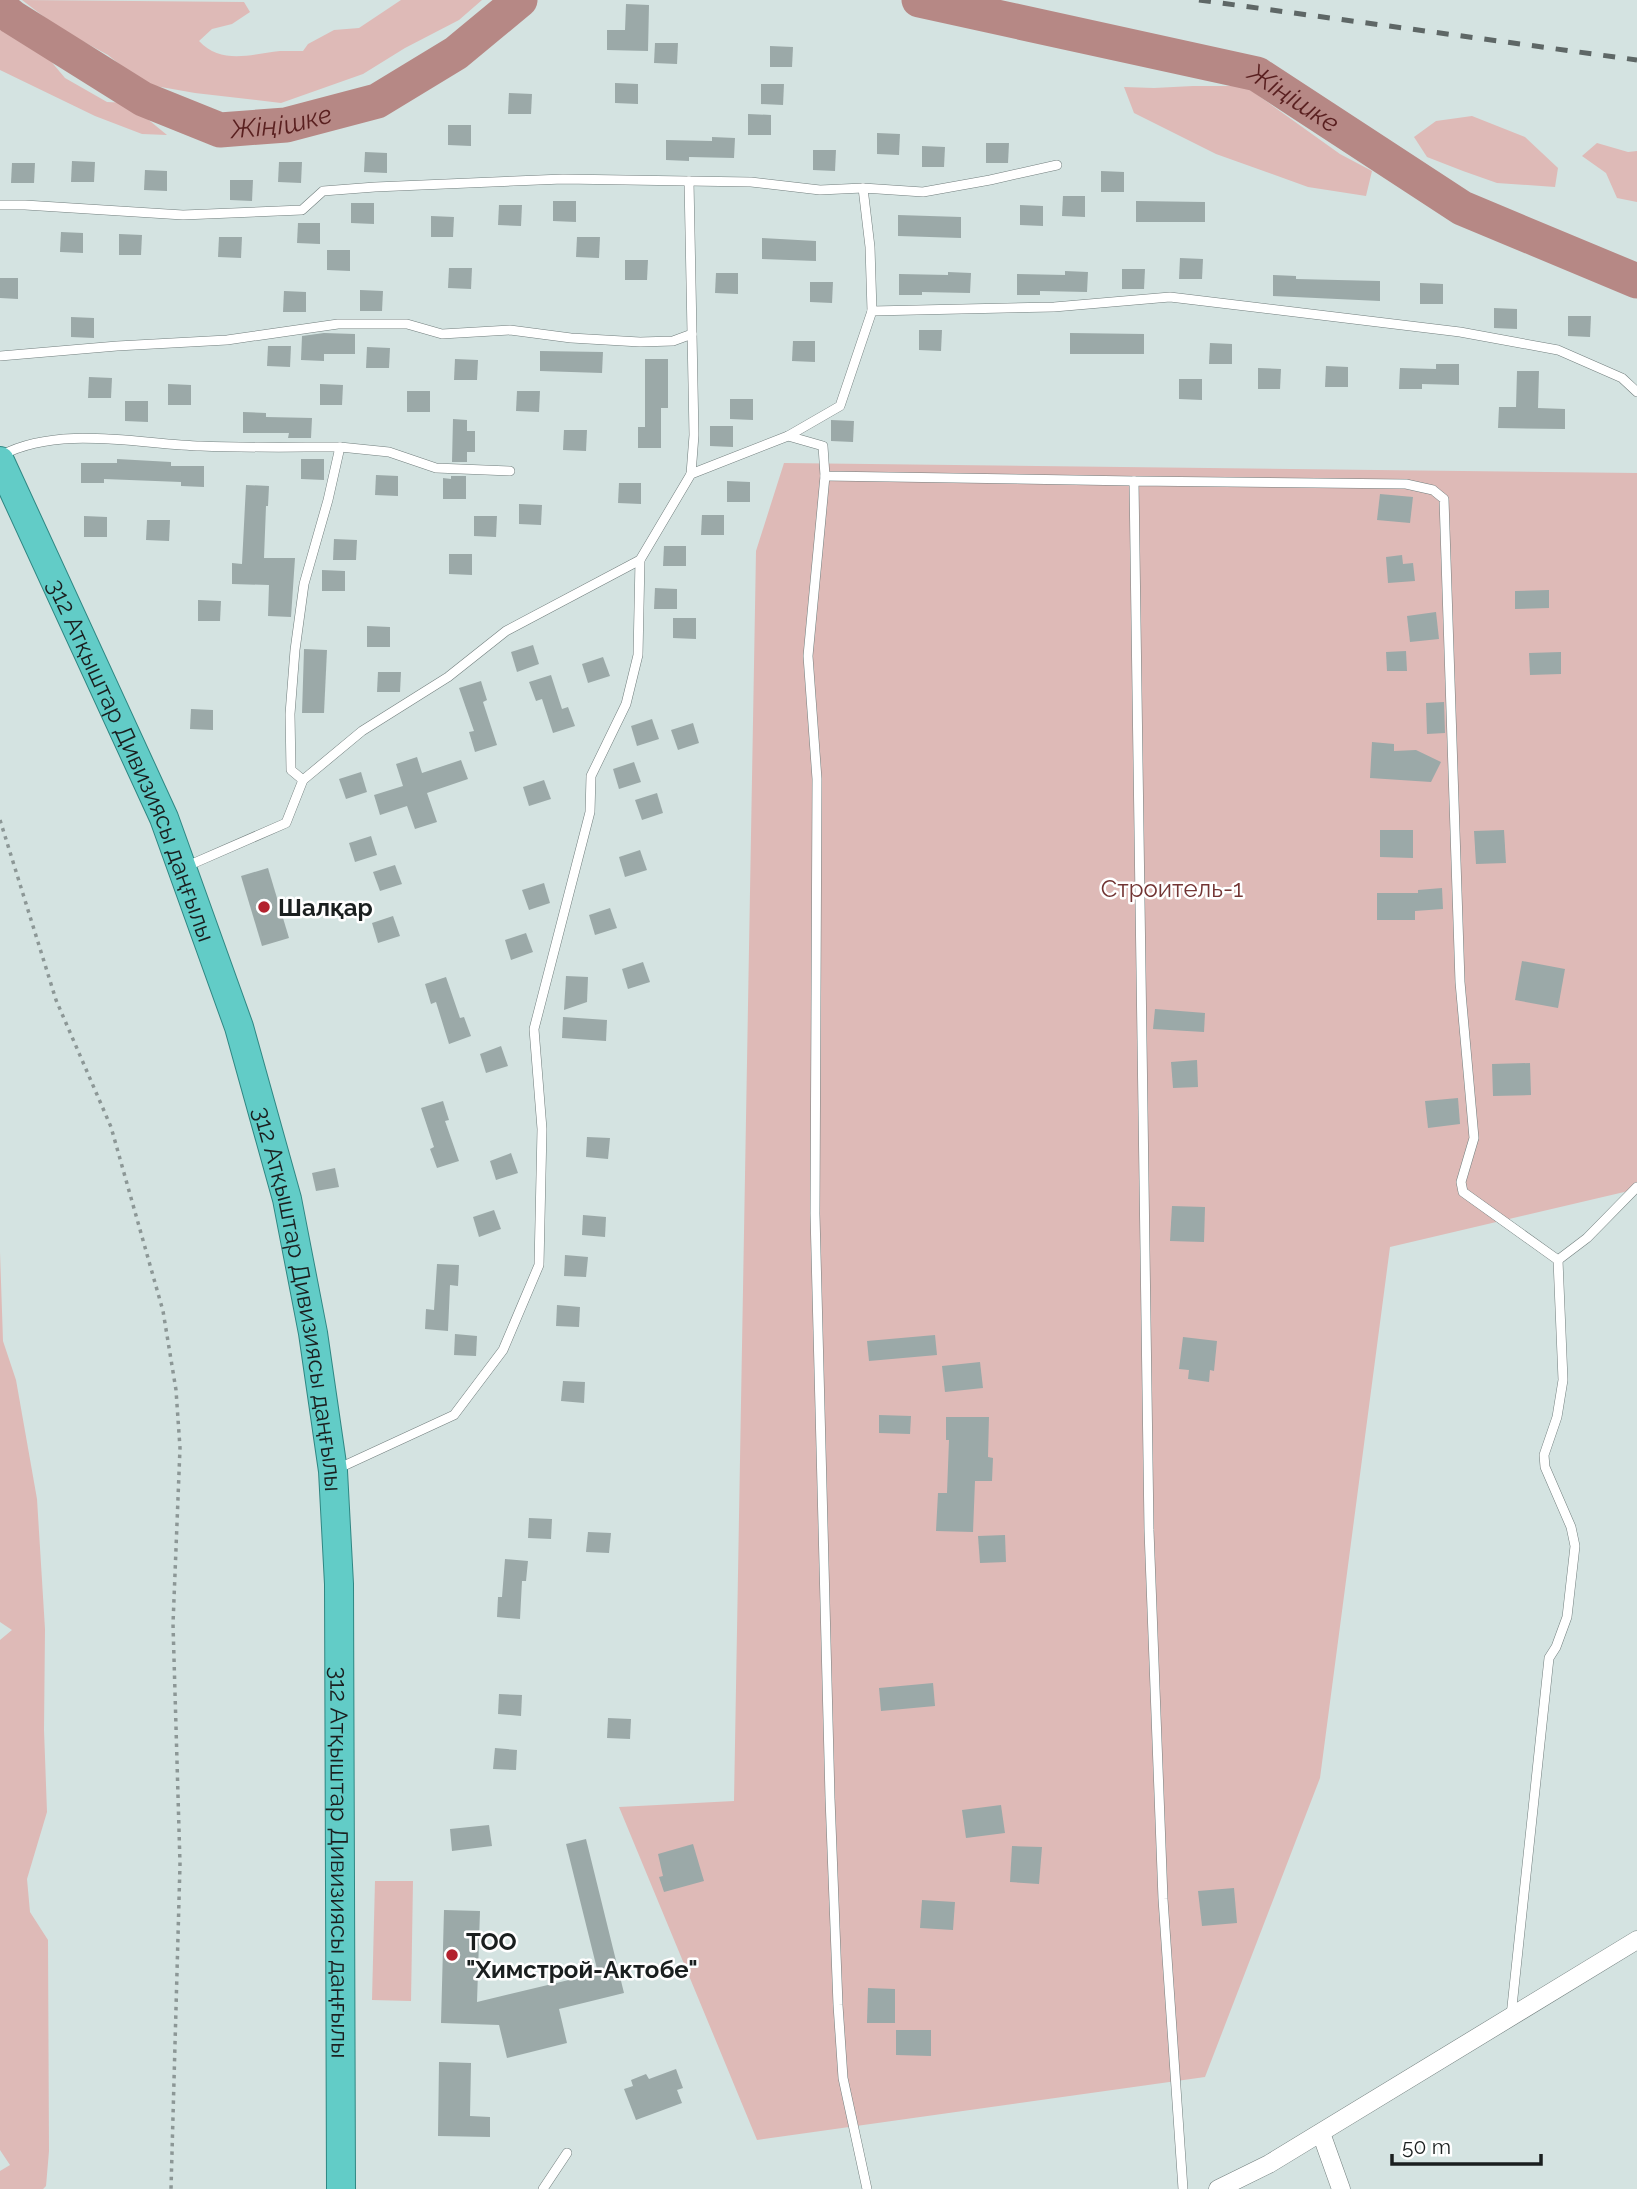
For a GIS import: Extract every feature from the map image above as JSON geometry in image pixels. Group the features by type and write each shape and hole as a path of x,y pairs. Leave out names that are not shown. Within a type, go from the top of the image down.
{"highway":[{"name":"312 Атқыштар Дивизиясы даңғылы","path":"0,458 144,771 183,868 239,1027 278,1165 313,1333 333,1471 339,1598 341,2189"}],"street":[{"path":"1218,2189 1269,2164 1637,1940"},
{"path":"1321,2133 1341,2189"}],"lane":[{"path":"0,205 183,215 302,210 323,191 563,179 751,182 820,190 863,188 923,192 1057,165"},
{"path":"333,1471 454,1415 503,1350 540,1265 542,1129 534,1029 590,813 591,776 626,705 638,655 640,560 691,474 694,435 689,181"},
{"path":"691,474 788,436 840,406 872,311 870,247 863,188"},
{"path":"872,311 1054,307 1170,297 1460,332 1558,350 1622,378 1637,392"},
{"path":"0,356 227,340 338,324 407,324 442,334 510,330 571,338 640,342 673,341 692,334"},
{"path":"788,436 823,446 825,476 808,656 817,779 815,1214 838,2005 843,2078 867,2189"},
{"path":"0,458 9,452 52,440 89,439 203,446 340,447 389,452 436,468 510,471"},
{"path":"303,780 291,770 290,714 295,650 304,584 340,447"},
{"path":"825,476 1406,484 1433,490 1444,499 1460,982 1474,1139 1461,1182 1463,1192 1558,1260"},
{"path":"1135,481 1149,1530 1163,1899 1183,2189"},
{"path":"183,868 286,823 303,780 362,731 448,677 506,631 640,560"},
{"path":"1558,1260 1587,1238 1637,1187"},
{"path":"1511,2016 1549,1658 1567,1617 1575,1546 1571,1527 1545,1467 1544,1455 1557,1417 1563,1381 1558,1260"},
{"path":"543,2189 567,2153"}],"path":[{"path":"0,820 56,1000 111,1127 163,1311 176,1390 180,1448 173,1624 180,1864 171,2189"}],"green space":[{"path":"22,0 244,2 250,12 232,24 212,29 199,41 217,53 237,56 303,51 308,44 334,30 359,28 401,0 482,0 459,20 363,74 281,103 144,84 108,55 60,29"},
{"path":"0,27 49,59 65,78 107,102 128,103 167,135 142,134 95,116 0,70"},
{"path":"1245,86 1340,154 1372,171 1366,196 1308,187 1216,154 1134,113 1124,87"},
{"path":"1472,116 1525,137 1558,168 1555,187 1497,183 1463,171 1427,157 1414,137 1436,121"},
{"path":"1597,143 1628,152 1637,151 1637,202 1617,198 1606,173 1582,156"},
{"name":"Строитель-1","path":"784,463 1637,473 1637,1189 1390,1247 1320,1778 1205,2077 757,2140 619,1807 734,1801 756,551"},
{"path":"0,1252 3,1341 16,1380 37,1499 45,1629 44,1730 47,1812 27,1879 30,1912 48,1940 49,2151 46,2186 43,2189 0,2189 0,2171 10,2165 0,2150 0,1640 12,1630 0,1622"},
{"path":"375,1881 413,1881 411,2001 372,2000"}],"building":[{"path":"626,4 649,5 648,51 607,50 607,30 625,30"},
{"path":"655,43 678,43 677,64 654,63"},
{"path":"770,46 793,47 792,67 770,67"},
{"path":"615,83 638,84 638,104 615,103"},
{"path":"761,84 784,84 783,105 761,104"},
{"path":"509,93 532,94 531,114 508,114"},
{"path":"748,114 771,115 771,135 748,135"},
{"path":"448,125 471,125 471,146 448,145"},
{"path":"877,133 900,134 899,155 877,154"},
{"path":"712,137 735,138 734,158 689,157 689,161 666,160 666,140 712,141"},
{"path":"986,143 1009,143 1008,163 986,163"},
{"path":"922,146 945,147 944,167 922,167"},
{"path":"813,150 836,150 835,171 813,170"},
{"path":"365,152 387,153 387,173 364,172"},
{"path":"72,161 95,162 94,182 71,182"},
{"path":"279,162 302,162 301,183 278,182"},
{"path":"12,163 35,163 34,183 11,183"},
{"path":"145,170 167,171 167,191 144,190"},
{"path":"1101,171 1124,172 1124,192 1101,192"},
{"path":"230,180 253,180 252,201 230,200"},
{"path":"1063,196 1085,196 1085,217 1062,216"},
{"path":"553,201 576,201 576,222 553,221"},
{"path":"1136,201 1205,202 1205,222 1136,222"},
{"path":"351,203 374,203 374,224 351,223"},
{"path":"499,205 522,205 521,226 498,225"},
{"path":"1020,205 1043,206 1043,226 1020,225"},
{"path":"898,215 961,217 961,238 898,236"},
{"path":"431,216 454,217 453,237 431,237"},
{"path":"298,223 320,223 320,244 297,243"},
{"path":"61,232 83,233 83,253 60,252"},
{"path":"119,234 142,235 141,255 119,255"},
{"path":"219,237 242,237 241,258 218,257"},
{"path":"577,237 600,237 599,258 576,257"},
{"path":"762,238 816,241 816,261 762,259"},
{"path":"327,250 350,250 350,271 327,270"},
{"path":"1180,258 1203,259 1202,279 1179,279"},
{"path":"625,260 648,260 647,280 625,280"},
{"path":"449,268 472,268 471,289 448,288"},
{"path":"1122,269 1145,269 1144,289 1122,289"},
{"path":"1065,271 1088,272 1087,292 1040,291 1040,295 1017,295 1017,274 1065,275"},
{"path":"948,272 971,273 970,293 922,292 922,295 899,295 899,274 948,275"},
{"path":"716,273 738,273 738,294 715,293"},
{"path":"1273,275 1296,276 1296,279 1380,281 1380,301 1273,296"},
{"path":"0,278 18,278 18,299 0,298"},
{"path":"810,282 833,282 832,303 810,302"},
{"path":"1420,283 1443,284 1443,304 1420,304"},
{"path":"360,290 383,291 382,311 360,311"},
{"path":"284,291 306,292 306,312 283,312"},
{"path":"1494,308 1517,309 1517,329 1494,328"},
{"path":"1568,316 1591,316 1590,337 1568,336"},
{"path":"71,317 94,318 94,338 71,337"},
{"path":"919,330 942,330 941,351 919,350"},
{"path":"324,333 355,334 355,354 324,354 324,361 301,360 302,336"},
{"path":"1070,333 1144,334 1144,354 1070,354"},
{"path":"793,341 815,341 815,362 792,361"},
{"path":"1210,343 1232,344 1232,364 1209,364"},
{"path":"268,346 291,346 290,367 267,366"},
{"path":"367,347 390,348 389,368 366,368"},
{"path":"540,351 603,352 602,373 540,371"},
{"path":"455,359 478,360 477,380 454,380"},
{"path":"645,359 668,359 668,408 661,408 661,448 638,448 638,427 645,427"},
{"path":"1436,364 1459,364 1459,385 1422,384 1422,389 1399,389 1400,368 1436,369"},
{"path":"1326,366 1348,367 1348,387 1325,387"},
{"path":"1258,368 1281,369 1280,389 1258,389"},
{"path":"1517,371 1539,371 1538,408 1565,409 1565,429 1498,428 1499,407 1516,407"},
{"path":"89,377 112,378 111,398 88,398"},
{"path":"1179,379 1202,379 1202,400 1179,399"},
{"path":"168,384 191,385 191,405 168,405"},
{"path":"320,384 343,385 342,405 320,405"},
{"path":"407,391 430,391 430,412 407,412"},
{"path":"517,391 540,391 539,412 516,411"},
{"path":"730,399 753,399 753,420 730,419"},
{"path":"125,401 148,401 148,422 125,421"},
{"path":"243,412 266,413 266,417 312,418 311,438 288,438 289,433 243,433"},
{"path":"453,419 467,420 467,431 475,431 475,452 467,452 467,462 452,462"},
{"path":"831,420 854,421 853,442 831,441"},
{"path":"710,426 733,426 733,447 710,446"},
{"path":"564,430 587,430 586,451 563,450"},
{"path":"117,459 171,462 171,466 204,466 204,487 181,486 181,482 104,479 104,483 81,483 81,463 117,463"},
{"path":"301,459 324,459 324,480 301,479"},
{"path":"376,475 398,476 398,496 375,495"},
{"path":"451,476 466,476 466,499 443,499 443,478 451,479"},
{"path":"727,481 750,482 750,502 727,502"},
{"path":"619,483 641,483 641,504 618,503"},
{"path":"246,485 269,486 264,558 295,558 291,617 268,616 269,585 232,584 232,563 242,564"},
{"path":"1380,494 1413,497 1410,523 1377,520"},
{"path":"519,504 542,505 541,525 519,524"},
{"path":"702,515 724,515 724,535 701,535"},
{"path":"84,516 107,517 107,537 84,537"},
{"path":"474,516 497,516 496,537 474,536"},
{"path":"147,520 170,520 169,541 146,540"},
{"path":"334,539 357,540 356,560 333,560"},
{"path":"664,546 686,546 686,566 663,566"},
{"path":"449,554 472,554 472,575 449,574"},
{"path":"1402,555 1403,564 1413,563 1415,581 1388,583 1386,557"},
{"path":"322,570 345,571 345,591 322,591"},
{"path":"655,588 677,589 677,609 654,609"},
{"path":"1549,590 1549,608 1515,609 1515,591"},
{"path":"198,600 221,601 220,621 198,621"},
{"path":"1436,612 1439,639 1410,642 1407,616"},
{"path":"673,618 696,618 696,639 673,638"},
{"path":"367,626 390,627 390,647 367,647"},
{"path":"533,645 539,664 517,672 511,652"},
{"path":"304,649 327,650 324,713 302,713"},
{"path":"1406,651 1407,671 1387,671 1386,652"},
{"path":"1561,652 1561,674 1530,675 1529,653"},
{"path":"603,657 610,676 588,683 582,664"},
{"path":"378,672 401,672 400,692 377,692"},
{"path":"551,675 562,709 568,707 575,726 553,733 542,699 536,701 529,682"},
{"path":"481,681 487,700 483,702 497,745 475,752 469,732 474,731 459,688"},
{"path":"1444,702 1445,733 1427,734 1426,703"},
{"path":"191,709 213,710 213,730 190,729"},
{"path":"652,719 659,739 637,746 631,726"},
{"path":"693,723 699,743 678,750 671,730"},
{"path":"1372,742 1394,744 1394,751 1416,750 1441,762 1431,782 1370,778"},
{"path":"417,757 422,773 461,760 468,779 427,793 437,822 415,829 407,806 380,815 374,795 403,786 396,764"},
{"path":"634,762 641,782 619,789 613,769"},
{"path":"361,772 367,792 346,799 339,779"},
{"path":"544,780 551,799 529,806 523,787"},
{"path":"657,793 663,813 642,820 635,800"},
{"path":"1380,830 1413,830 1413,858 1380,857"},
{"path":"1504,830 1506,863 1476,864 1474,831"},
{"path":"371,836 377,855 355,862 349,843"},
{"path":"640,850 647,870 625,877 619,857"},
{"path":"395,865 402,884 380,891 373,872"},
{"path":"268,868 289,938 262,946 241,876"},
{"path":"544,883 550,903 529,910 522,890"},
{"path":"1442,888 1443,909 1415,911 1415,920 1377,920 1377,893 1418,893 1418,890"},
{"path":"610,908 617,928 595,935 589,915"},
{"path":"393,916 400,936 378,943 372,923"},
{"path":"526,933 533,952 511,960 505,940"},
{"path":"1522,961 1565,969 1558,1008 1515,1000"},
{"path":"643,962 650,982 628,989 622,969"},
{"path":"566,976 588,977 587,1002 564,1010"},
{"path":"446,977 460,1018 464,1017 471,1036 449,1044 436,1002 431,1004 425,984"},
{"path":"1155,1009 1205,1013 1204,1032 1153,1029"},
{"path":"563,1017 607,1020 606,1041 562,1038"},
{"path":"501,1046 508,1066 486,1073 480,1054"},
{"path":"1197,1060 1198,1087 1173,1088 1171,1062"},
{"path":"1530,1063 1531,1095 1493,1096 1492,1064"},
{"path":"1458,1098 1460,1124 1428,1128 1425,1101"},
{"path":"443,1101 449,1120 445,1121 459,1161 437,1168 430,1149 434,1147 421,1108"},
{"path":"587,1137 610,1138 608,1159 586,1157"},
{"path":"511,1153 518,1173 496,1180 490,1161"},
{"path":"335,1168 339,1187 316,1191 312,1173"},
{"path":"1172,1206 1205,1207 1204,1242 1170,1241"},
{"path":"494,1210 501,1229 479,1237 473,1217"},
{"path":"583,1215 606,1217 605,1237 582,1235"},
{"path":"565,1255 588,1257 586,1277 564,1276"},
{"path":"437,1264 459,1265 458,1286 450,1285 448,1331 425,1329 426,1309 434,1310"},
{"path":"557,1305 580,1307 579,1327 556,1326"},
{"path":"455,1334 477,1336 476,1356 454,1355"},
{"path":"935,1335 937,1355 869,1361 867,1341"},
{"path":"1183,1337 1217,1341 1214,1371 1210,1370 1209,1382 1188,1379 1189,1370 1179,1369"},
{"path":"980,1362 983,1388 945,1392 942,1366"},
{"path":"563,1381 585,1382 584,1403 561,1401"},
{"path":"879,1415 911,1416 910,1434 879,1433"},
{"path":"946,1417 989,1417 988,1457 993,1458 992,1481 975,1481 973,1532 936,1531 938,1493 947,1493 949,1440 946,1440"},
{"path":"529,1518 552,1519 551,1539 528,1538"},
{"path":"588,1532 611,1533 609,1553 586,1552"},
{"path":"1005,1535 1006,1562 980,1563 978,1536"},
{"path":"505,1559 528,1561 526,1581 522,1581 520,1619 497,1617 498,1597 502,1597"},
{"path":"933,1683 935,1706 881,1711 879,1688"},
{"path":"499,1694 522,1695 521,1716 498,1714"},
{"path":"608,1718 631,1719 630,1739 607,1738"},
{"path":"495,1748 517,1750 516,1770 493,1769"},
{"path":"1001,1805 1005,1833 966,1838 962,1810"},
{"path":"489,1825 492,1846 452,1851 450,1829"},
{"path":"586,1839 624,1993 559,2009 567,2043 507,2058 499,2025 441,2023 444,1910 480,1911 477,2002 598,1973 566,1844"},
{"path":"693,1844 704,1881 664,1892 659,1877 663,1876 658,1854"},
{"path":"1012,1846 1042,1847 1039,1884 1010,1882"},
{"path":"1234,1888 1237,1923 1202,1926 1198,1891"},
{"path":"922,1900 955,1902 953,1930 920,1928"},
{"path":"868,1988 895,1989 895,2023 867,2023"},
{"path":"896,2030 931,2030 931,2056 896,2055"},
{"path":"439,2062 471,2063 470,2116 490,2117 490,2137 438,2136"},
{"path":"676,2069 683,2088 677,2090 682,2103 636,2120 624,2089 633,2086 631,2080 646,2074 649,2079"}],"waterway":[{"name":"Жіңішке","path":"0,7 143,99 220,130 286,125 377,101 456,53 520,0"},
{"name":"Жіңішке","path":"919,0 1257,74 1462,208 1637,281"}],"railway":[{"path":"1199,0 1637,60"}],"place":[{"name":"Шалқар","path":"264,907"},
{"name":"ТОО \"Химстрой-Актобе\"","path":"452,1955"}]}
